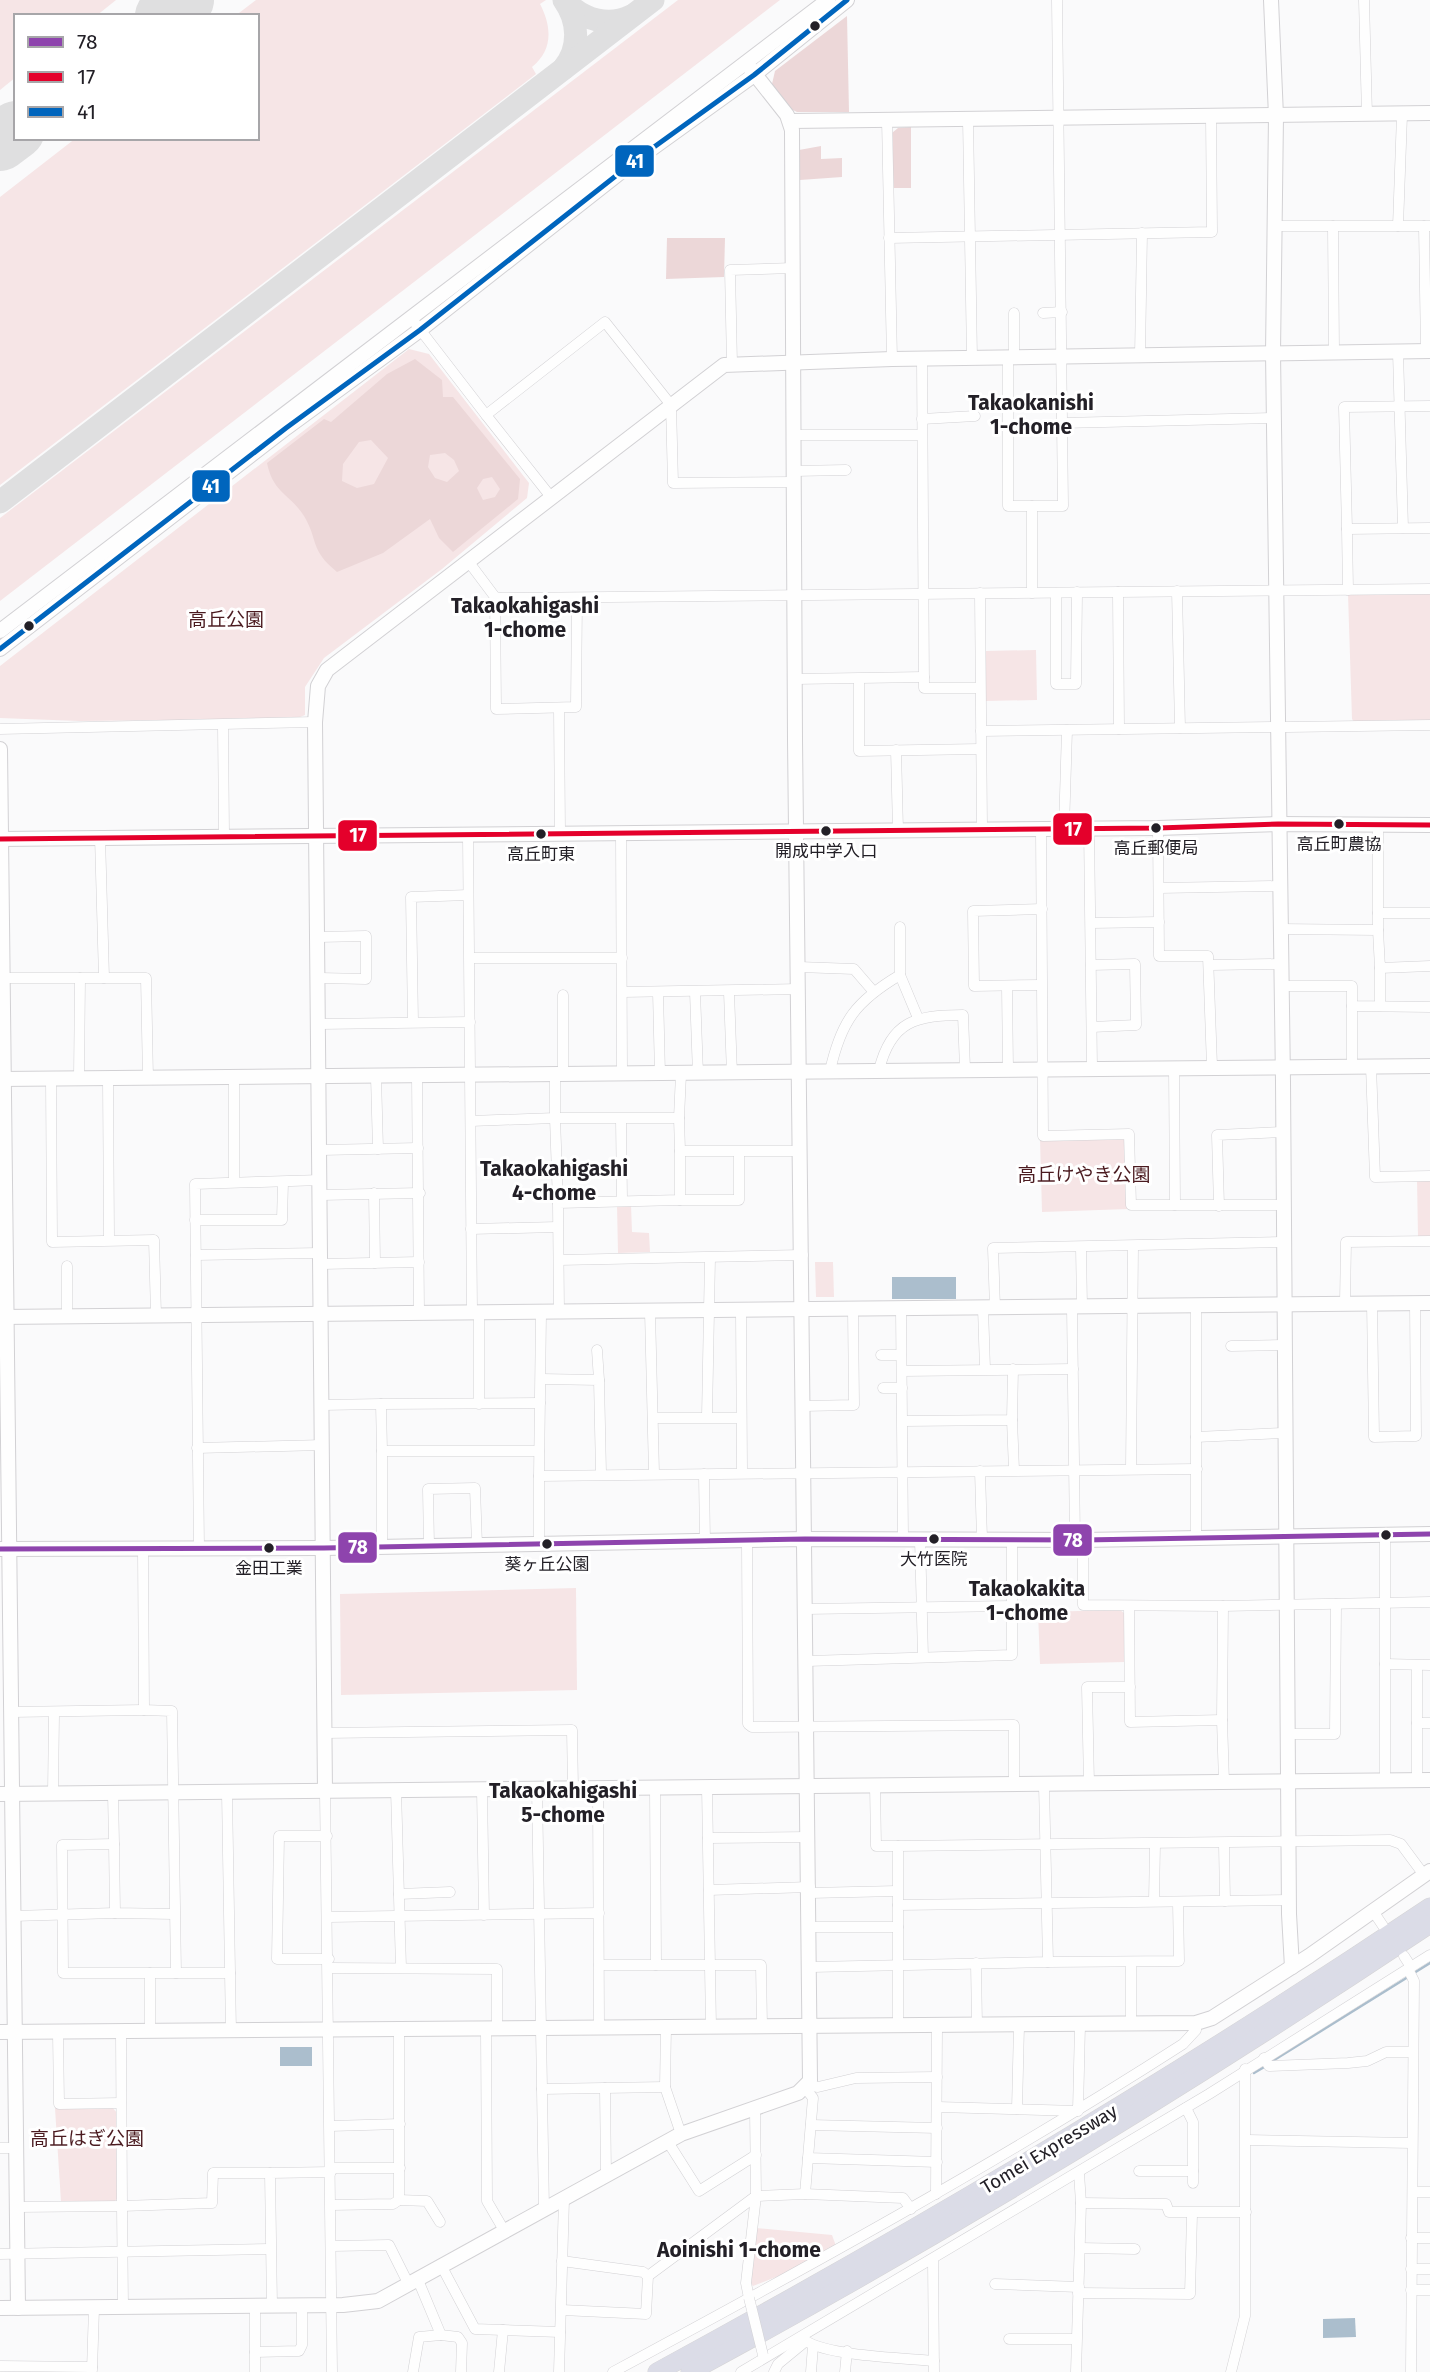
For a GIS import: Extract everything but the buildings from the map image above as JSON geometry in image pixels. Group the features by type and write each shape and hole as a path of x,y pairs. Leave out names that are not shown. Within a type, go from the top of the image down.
{"highway":[{"name":"Tomei Expressway","path":"657,2372 867,2257 1026,2164 1267,2014 1430,1907"},
{"name":"Tomei Expressway","path":"690,2372 875,2270 1033,2176 1218,2062 1430,1924"}],"street":[{"path":"750,69 828,0"},
{"path":"0,631 416,324 750,69 848,0"},
{"path":"1014,313 1008,506 1063,506 1057,0"},
{"path":"1271,0 1276,116 1273,353 1283,1132 1283,1433 1292,1967"},
{"path":"1364,0 1367,115"},
{"path":"750,69 791,121 805,1609 811,1927 812,2076 807,2087"},
{"path":"791,121 1430,113"},
{"path":"1398,226 1402,115"},
{"path":"889,238 1212,232 1211,116"},
{"path":"968,119 972,358"},
{"path":"887,120 892,359"},
{"path":"332,2372 334,2305 324,1733 321,1077 315,722 318,686 327,670 714,372 732,364 1428,351 1427,226 1274,226"},
{"path":"1333,226 1334,352"},
{"path":"1140,356 1142,233"},
{"path":"732,364 730,270 793,268"},
{"path":"1043,313 1062,312"},
{"path":"486,415 605,322 671,405 673,483 794,477 846,470"},
{"path":"416,324 551,496"},
{"path":"0,649 416,324"},
{"path":"1398,352 1403,528"},
{"path":"922,359 924,688 980,688"},
{"path":"1348,590 1344,407 1430,407"},
{"path":"922,419 975,416"},
{"path":"1062,423 1274,418"},
{"path":"793,435 922,435"},
{"path":"1032,506 1032,593"},
{"path":"1348,529 1430,528"},
{"path":"468,561 495,597 496,709 576,707 577,598"},
{"path":"495,597 1430,589"},
{"path":"1177,591 1180,729"},
{"path":"1056,593 1055,684 1076,684 1077,592"},
{"path":"1118,592 1119,729"},
{"path":"980,593 982,829"},
{"path":"795,680 924,677"},
{"path":"859,679 859,751 980,749"},
{"path":"559,708 560,834"},
{"path":"0,729 315,722"},
{"path":"981,731 1430,724"},
{"path":"223,725 224,835"},
{"path":"1064,829 1067,730"},
{"path":"0,749 4,978 5,1679 11,1712 6,1850 13,1916 7,2031 7,2148 16,2207 18,2308"},
{"path":"896,750 898,830"},
{"path":"1,839 1158,828 1278,824 1430,825"},
{"path":"1378,825 1380,1006"},
{"path":"1089,828 1092,1068"},
{"path":"1158,828 1160,956 1208,956 1211,965 1212,1066"},
{"path":"1041,829 1043,1136 1129,1135 1131,1205 1283,1205"},
{"path":"621,834 622,1073"},
{"path":"468,835 471,1230 479,1404"},
{"path":"100,837 104,978"},
{"path":"1160,888 1279,887"},
{"path":"413,1022 411,897 468,895"},
{"path":"1041,985 974,985 973,911 1042,909"},
{"path":"1378,913 1430,913"},
{"path":"1091,923 1159,922"},
{"path":"900,927 900,975 918,1018"},
{"path":"1279,929 1378,930"},
{"path":"319,937 366,936 366,979 320,978"},
{"path":"470,958 622,958"},
{"path":"1091,965 1135,964 1136,1025 1092,1027"},
{"path":"1211,965 1279,964"},
{"path":"1380,968 1430,966"},
{"path":"799,967 854,969 873,991"},
{"path":"830,1071 835,1047 847,1019 873,991 900,975"},
{"path":"4,978 146,978 148,1078"},
{"path":"79,1078 80,978"},
{"path":"1007,986 1008,1069"},
{"path":"1280,986 1352,986 1352,1065"},
{"path":"623,992 799,989"},
{"path":"657,992 660,1074"},
{"path":"695,992 698,1074"},
{"path":"729,992 732,1074"},
{"path":"559,1312 555,1118 563,995"},
{"path":"1352,1006 1430,1007"},
{"path":"879,1070 884,1050 892,1037 918,1018 963,1015 965,1069"},
{"path":"320,1024 470,1022"},
{"path":"3,1079 732,1074 1282,1065 1430,1066"},
{"path":"1371,1066 1375,1177 1430,1176"},
{"path":"1174,1067 1175,1205"},
{"path":"680,1200 681,1074"},
{"path":"417,1076 419,1313"},
{"path":"376,1077 378,1149"},
{"path":"51,1078 52,1242 154,1240 156,1315"},
{"path":"108,1078 109,1239"},
{"path":"234,1078 234,1182"},
{"path":"471,1121 680,1118"},
{"path":"621,1119 622,1200"},
{"path":"1219,1206 1217,1135 1283,1132"},
{"path":"321,1150 418,1149"},
{"path":"680,1152 801,1151"},
{"path":"558,1203 739,1200 738,1152"},
{"path":"199,1548 195,1184 283,1182 374,1194 420,1193"},
{"path":"195,1220 282,1220 283,1182"},
{"path":"374,1194 375,1263"},
{"path":"471,1230 558,1227"},
{"path":"1345,1303 1346,1242 1430,1241"},
{"path":"985,1368 993,1248 1283,1242"},
{"path":"1131,1469 1133,1245"},
{"path":"1081,1247 1073,1369 1075,1469 1083,1605 1223,1606 1430,1602"},
{"path":"196,1255 375,1263 419,1262"},
{"path":"559,1260 803,1255"},
{"path":"708,1417 710,1258"},
{"path":"67,1266 67,1316"},
{"path":"3,1317 650,1312 711,1310 741,1311 1345,1303 1372,1303 1422,1303 1416,1436 1374,1437 1372,1303"},
{"path":"1196,1306 1196,1537"},
{"path":"803,1406 854,1405 853,1309"},
{"path":"901,1309 904,1539"},
{"path":"741,1311 742,1472"},
{"path":"650,1312 654,1473"},
{"path":"539,1544 541,1313"},
{"path":"1231,1346 1283,1345"},
{"path":"597,1350 601,1473"},
{"path":"881,1354 901,1355"},
{"path":"1013,1369 1014,1470"},
{"path":"902,1371 1073,1369"},
{"path":"541,1380 600,1380"},
{"path":"883,1388 902,1388"},
{"path":"322,1405 540,1403"},
{"path":"381,1404 382,1547"},
{"path":"653,1418 741,1418"},
{"path":"903,1422 1012,1420"},
{"path":"1196,1437 1283,1433"},
{"path":"197,1448 323,1445"},
{"path":"382,1451 539,1451"},
{"path":"539,1476 601,1473 1196,1469"},
{"path":"980,1471 982,1539"},
{"path":"704,1474 705,1543"},
{"path":"429,1546 428,1489 475,1488 477,1545"},
{"path":"5,1549 324,1548 747,1543 805,1539 1079,1540 1430,1534"},
{"path":"1385,1535 1385,1780"},
{"path":"920,1539 923,1657"},
{"path":"807,1661 1012,1655 1012,1540"},
{"path":"747,1543 748,1724 752,1727 1014,1725 1014,1784"},
{"path":"143,1549 144,1710"},
{"path":"1287,1734 1335,1734 1336,1604"},
{"path":"805,1609 1012,1606"},
{"path":"1129,1606 1130,1721 1222,1720"},
{"path":"1223,1606 1224,1782"},
{"path":"1385,1664 1430,1665"},
{"path":"6,1794 172,1795 537,1788 1424,1780 1417,1723 1417,1666"},
{"path":"1089,1784 1087,1687 1130,1687"},
{"path":"11,1712 54,1714 172,1711 176,1973"},
{"path":"53,1793 54,1714"},
{"path":"1417,1723 1430,1723"},
{"path":"324,1733 572,1730 573,1788"},
{"path":"7,2031 121,2033 1196,2023 1212,2018 1292,1967 1427,1873 1398,1841 876,1846 875,1785"},
{"path":"1044,1785 1048,1962"},
{"path":"655,1787 656,1965"},
{"path":"707,1787 711,2027"},
{"path":"537,1788 544,2210"},
{"path":"598,1788 599,2028"},
{"path":"482,1789 484,1915"},
{"path":"397,1790 401,1968"},
{"path":"113,1793 115,1913"},
{"path":"227,1793 231,2032"},
{"path":"327,1836 279,1836 277,1959 401,1968 497,1969 492,2030 487,2201 505,2232"},
{"path":"708,1838 809,1837"},
{"path":"114,1844 62,1845 63,1973 230,1973"},
{"path":"1154,1901 1155,1844"},
{"path":"1224,1844 1225,1901"},
{"path":"898,1846 898,2026"},
{"path":"709,1890 897,1891"},
{"path":"399,1894 450,1892"},
{"path":"898,1905 1289,1900"},
{"path":"811,1967 1179,1961 1178,1902"},
{"path":"1373,1911 1383,1926"},
{"path":"329,1917 599,1913"},
{"path":"13,1916 174,1914"},
{"path":"811,1927 898,1927"},
{"path":"741,2372 764,2362 842,2312 1079,2173 1245,2069 1266,2062 1410,1971 1430,1955"},
{"path":"1404,1956 1410,1971 1413,2052 1411,2372"},
{"path":"1131,1962 1131,2024"},
{"path":"976,1963 977,2026"},
{"path":"599,1965 761,1965 762,2027"},
{"path":"150,1973 150,2031"},
{"path":"613,2372 936,2194 1078,2111 1183,2044 1196,2029 1196,2023"},
{"path":"1078,2111 1080,2025"},
{"path":"936,2194 937,2026"},
{"path":"1017,2109 1019,2026"},
{"path":"666,2027 665,2087 681,2134"},
{"path":"399,2030 399,2200"},
{"path":"58,2033 59,2104 121,2104"},
{"path":"121,2033 123,2307"},
{"path":"1266,2062 1348,2063 1367,2061 1385,2052 1413,2052"},
{"path":"1231,2372 1245,2316 1248,2140 1245,2069"},
{"path":"0,2308 302,2306 378,2301 681,2134 755,2109 807,2087 856,2078 937,2077"},
{"path":"542,2089 665,2087"},
{"path":"805,2194 813,2098 807,2087"},
{"path":"605,2088 606,2176"},
{"path":"938,2107 1078,2111"},
{"path":"1185,2108 1193,2122 1193,2183"},
{"path":"755,2109 756,2196 746,2283 764,2362"},
{"path":"330,2126 400,2124"},
{"path":"811,2125 937,2128"},
{"path":"1248,2140 1412,2143"},
{"path":"668,2142 699,2191 756,2155"},
{"path":"808,2158 937,2162"},
{"path":"16,2207 212,2203 212,2174 400,2168"},
{"path":"1139,2171 1193,2171"},
{"path":"1076,2372 1081,2203 1079,2173"},
{"path":"270,2174 272,2306"},
{"path":"1413,2192 1430,2192"},
{"path":"648,2276 756,2196 805,2194 903,2198 911,2208"},
{"path":"559,2372 564,2199"},
{"path":"331,2205 393,2204 399,2200 427,2200 440,2222"},
{"path":"1081,2203 1166,2204 1169,2212 1192,2214 1246,2212"},
{"path":"996,2284 1190,2294 1192,2214"},
{"path":"1411,2238 1430,2238"},
{"path":"332,2246 389,2245 441,2335"},
{"path":"1080,2248 1135,2249"},
{"path":"0,2254 270,2249"},
{"path":"810,2344 934,2366 933,2259"},
{"path":"562,2261 643,2272 648,2276"},
{"path":"442,2267 475,2329 560,2332"},
{"path":"1411,2269 1430,2269"},
{"path":"562,2310 646,2314 648,2276"},
{"path":"1411,2290 1430,2290"},
{"path":"255,2306 255,2372"},
{"path":"255,2352 299,2351 302,2344 302,2306"},
{"path":"0,2366 92,2369 94,2308"},
{"path":"774,2372 778,2364 810,2344 842,2312"},
{"path":"499,2372 503,2330"},
{"path":"412,2372 419,2337 441,2335 458,2337 462,2343 461,2372"},
{"path":"1009,2339 1076,2339"},
{"path":"810,2344 811,2372"},
{"path":"845,2372 847,2351"}],"green space":[{"path":"0,0 116,0 98,14 14,14 14,79 0,90"},
{"path":"256,0 546,0 540,4 547,21 548,38 544,53 532,67 536,74 0,485 0,197 73,140 259,140 259,14 238,14"},
{"path":"678,0 780,0 0,601 0,518"},
{"name":"高丘公園","path":"409,349 429,354 529,483 527,498 442,569 324,658 305,687 305,715 295,719 79,721 0,718 0,666"},
{"path":"1430,593 1430,722 1355,723 1352,719 1348,594"},
{"path":"1036,650 1037,700 985,701 985,651"},
{"name":"高丘けやき公園","path":"1126,1136 1128,1209 1042,1212 1040,1139"},
{"path":"1417,1179 1430,1179 1430,1237 1418,1237"},
{"path":"617,1205 631,1205 632,1232 649,1233 650,1252 618,1253"},
{"path":"815,1262 833,1262 834,1297 816,1297"},
{"name":"葵ヶ丘公園","path":"576,1588 577,1690 341,1695 340,1594"},
{"path":"1120,1610 1124,1613 1125,1662 1040,1664 1038,1612"},
{"name":"高丘はぎ公園","path":"112,2107 117,2113 117,2199 114,2202 61,2202 55,2108"},
{"path":"756,2228 832,2235 836,2246 794,2270 753,2286 749,2282"}],"shaded area":[{"path":"847,16 849,112 797,112 789,108 772,84 775,71"},
{"path":"911,127 911,188 892,188 892,133 898,128"},
{"path":"821,146 821,159 842,158 842,177 800,180 799,150"},
{"path":"667,238 725,238 724,277 666,279"},
{"path":"415,359 442,380 443,397 453,397 520,479 518,499 453,552 439,538 430,519 383,553 337,572 318,551 304,516 273,481 267,463 324,419 331,422 387,374","holes":["371,440 388,458 374,484 357,488 342,481 343,464 359,442","445,453 454,460 459,471 447,482 435,478 428,467 430,455","492,477 500,489 495,497 483,500 477,488 483,479"]}],"water":[{"path":"892,1277 956,1277 956,1299 892,1299"},
{"path":"280,2047 312,2047 312,2066 280,2066"},
{"path":"1355,2318 1356,2337 1323,2338 1323,2319"}],"waterway":[{"path":"1414,1973 1430,1963"},
{"path":"1271,2062 1408,1977"},
{"path":"1254,2073 1266,2066"}],"taxiway":[{"path":"564,0 573,17 576,34 573,52 564,68"},
{"path":"0,502 653,0"},
{"path":"567,3 581,14 597,20 614,21 631,16"}],"runway":[{"path":"167,14 185,0"},
{"path":"0,142 14,132"}],"transit line":[{"name":"41","path":"0,649 286,428 420,330 636,160 754,75 847,0"},
{"name":"17","path":"0,839 1158,828 1278,824 1430,825"},
{"name":"78","path":"0,1549 324,1548 805,1539 1083,1540 1430,1534"}],"place":[{"name":"高丘町農協","path":"1339,824"},
{"name":"高丘郵便局","path":"1156,828"},
{"name":"開成中学入口","path":"826,831"},
{"name":"高丘町東","path":"541,834"},
{"name":"大竹医院","path":"934,1539"},
{"name":"葵ヶ丘公園","path":"547,1544"},
{"name":"金田工業","path":"269,1548"}],"district":[{"name":"Takaokanishi 1-chome","path":"1031,415"},
{"name":"Takaokahigashi 1-chome","path":"525,618"},
{"name":"Takaokahigashi 4-chome","path":"554,1181"},
{"name":"Takaokakita 1-chome","path":"1027,1601"},
{"name":"Takaokahigashi 5-chome","path":"563,1803"},
{"name":"Aoinishi 1-chome","path":"739,2250"}]}
